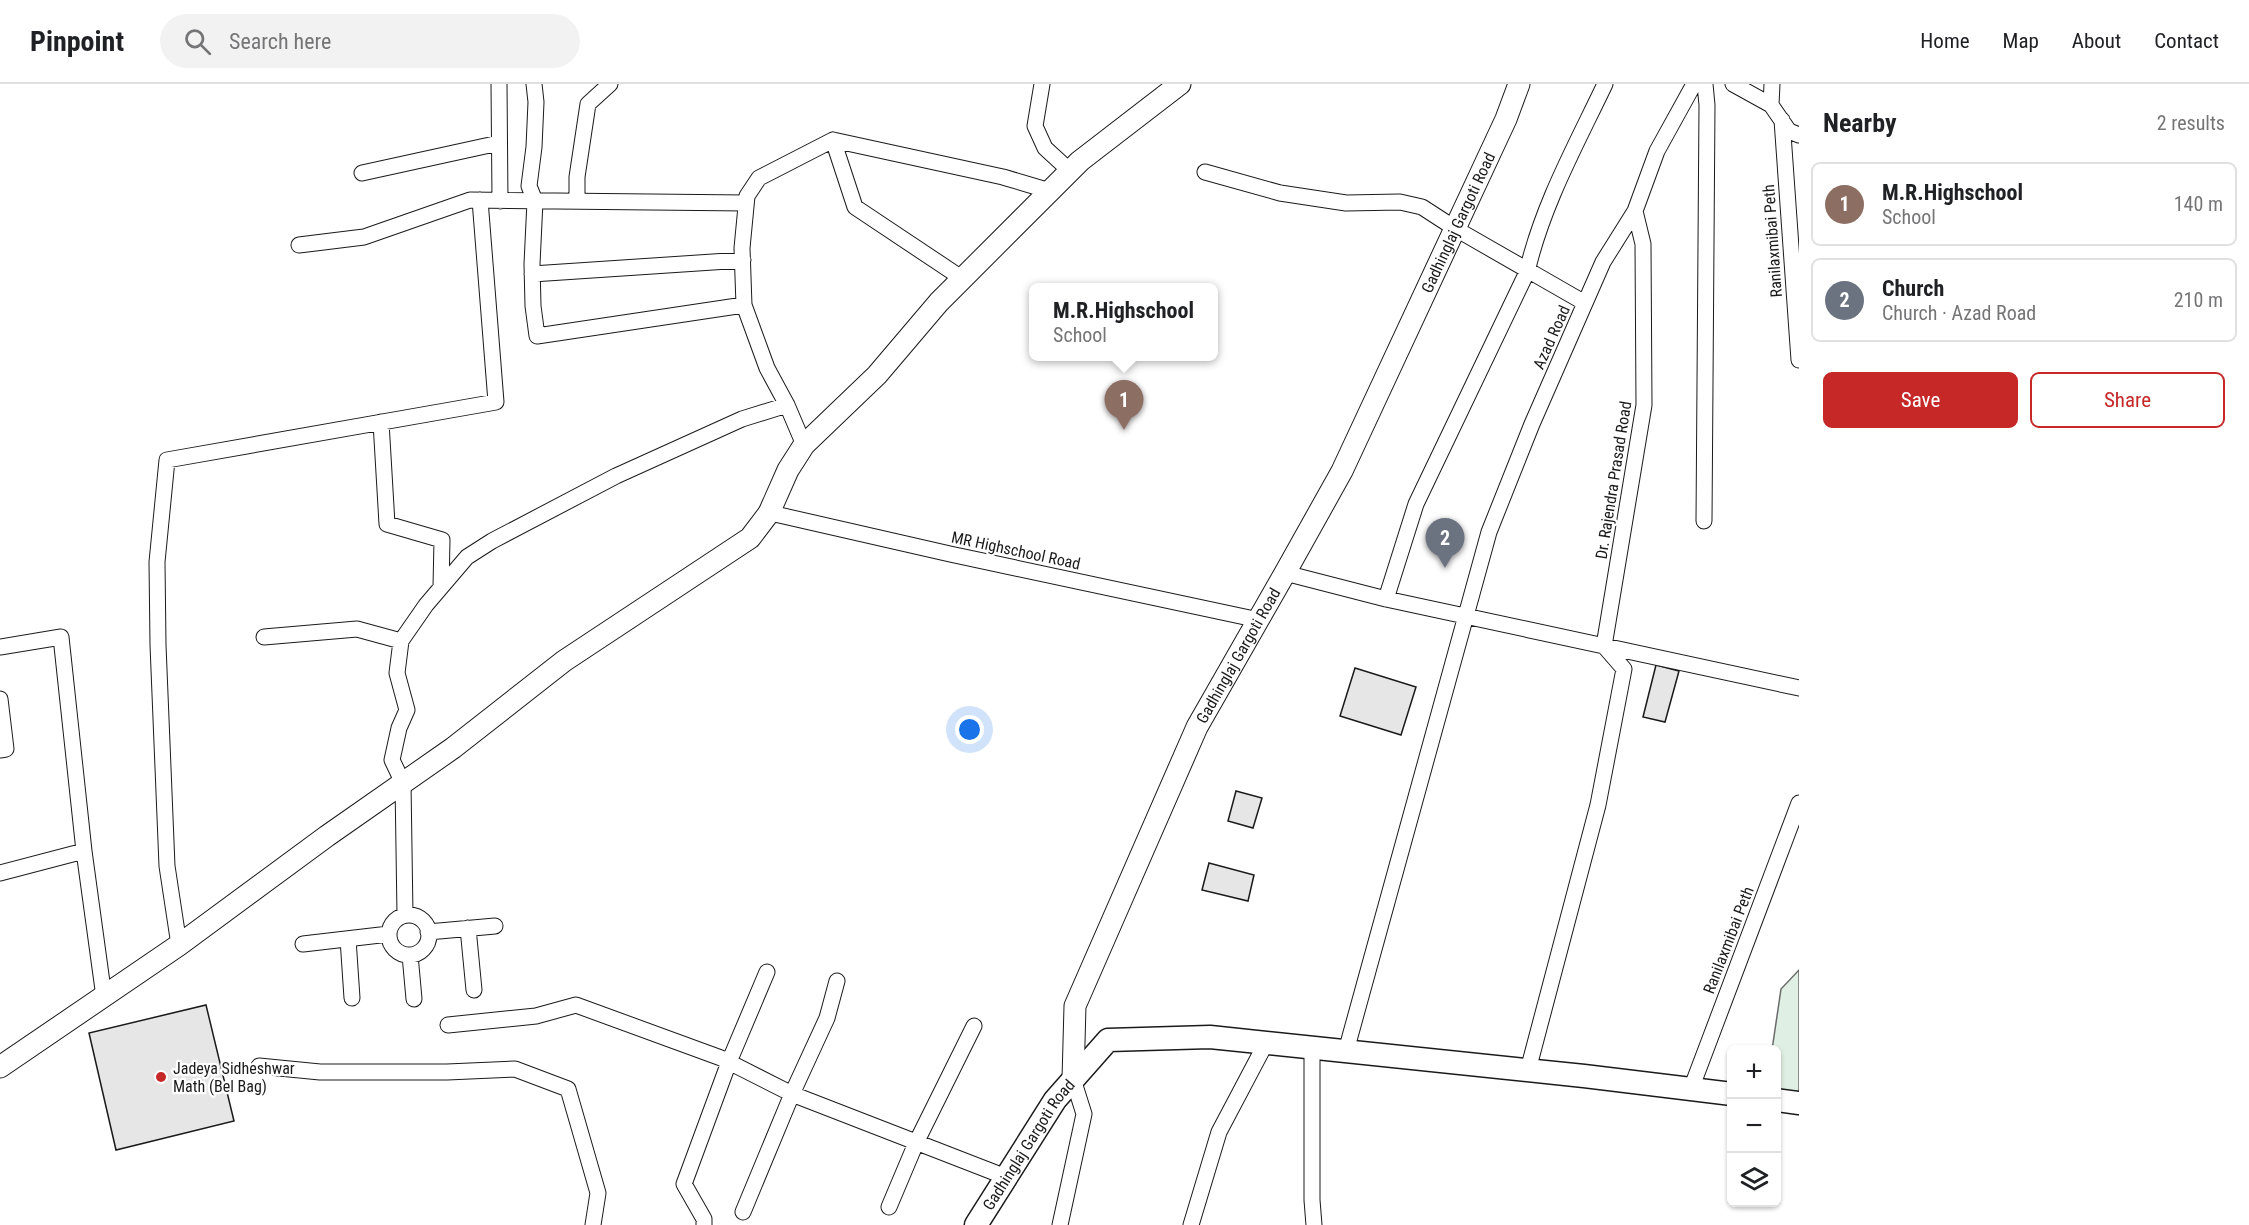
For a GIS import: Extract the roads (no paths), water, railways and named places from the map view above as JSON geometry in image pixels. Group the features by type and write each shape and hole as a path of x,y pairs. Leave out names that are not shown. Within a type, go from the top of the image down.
{"main road":[{"path":"1073,1079 1108,1040 1210,1037 1727,1094"},
{"name":"Gadhinglaj Gargoti Road","path":"976,1225 1055,1100 1073,1079"},
{"path":"1781,1100 1799,1102"}],"street":[{"path":"499,84 500,201"},
{"path":"534,84 536,102 529,186 535,201 532,274 537,336 744,305"},
{"path":"577,201 577,177 588,104 610,84"},
{"path":"1042,84 1035,126 1045,148 1070,171"},
{"path":"0,1067 179,945 453,748 564,662 750,538 768,512 788,470 804,445 877,375 939,302 1080,161 1180,84"},
{"name":"Gadhinglaj Gargoti Road","path":"1073,1079 1075,1006 1197,727 1342,471 1506,120 1519,84"},
{"path":"1386,598 1416,504 1528,271 1532,250 1554,191 1605,84"},
{"name":"Azad Road","path":"1346,1051 1489,532 1532,424 1603,262 1635,211 1657,151 1694,84"},
{"path":"1704,521 1707,117 1705,84"},
{"path":"1733,84 1771,105 1789,131 1799,135"},
{"path":"1771,105 1772,84"},
{"name":"Ranilaxmibai Peth","path":"1782,120 1799,360"},
{"path":"804,445 787,405 767,368 744,305 743,261 746,203 747,196 759,178 833,140 1003,177 1050,191"},
{"path":"833,140 855,207 963,279"},
{"path":"362,173 500,142"},
{"path":"1205,172 1280,193 1346,203 1400,202 1422,207 1585,303"},
{"path":"299,245 364,237 470,200 746,203"},
{"path":"179,945 167,866 158,645 157,562 167,460 496,402 480,200"},
{"name":"Dr. Rajendra Prasad Road","path":"1604,646 1644,405 1643,244 1635,211"},
{"path":"532,274 743,261"},
{"path":"405,915 403,783 392,760 399,728 407,710 397,673 401,641 426,604 467,557 492,541 627,472 742,419 787,405"},
{"path":"381,422 387,524 441,540 441,587"},
{"name":"MR Highschool Road","path":"768,512 950,554 1258,620"},
{"path":"1286,573 1464,616 1799,688"},
{"path":"264,637 357,629 401,641"},
{"path":"0,647 61,637 84,851 104,997"},
{"path":"1528,1070 1598,805 1624,669 1604,646"},
{"path":"0,699 6,749 0,750"},
{"name":"Ranilaxmibai Peth","path":"1691,1089 1799,802"},
{"path":"0,873 84,851"},
{"path":"405,915 411,915 423,921 429,938 422,950 410,955 403,954 393,947 389,934 394,922 405,915"},
{"path":"428,932 495,926"},
{"path":"468,928 474,990"},
{"path":"303,944 389,934"},
{"path":"348,939 352,998"},
{"path":"410,955 414,999"},
{"path":"704,1225 704,1220 684,1184 729,1062 767,972"},
{"path":"743,1212 792,1094 827,1018 837,981"},
{"path":"448,1025 536,1016 576,1005 729,1062 792,1094 1006,1177"},
{"path":"889,1207 916,1143 974,1026"},
{"path":"1191,1225 1219,1132 1266,1043"},
{"path":"1312,1048 1314,1225"},
{"path":"259,1066 320,1072 447,1072 515,1069 568,1089 598,1193 593,1225"},
{"path":"1060,1225 1084,1114 1073,1079"}],"place":[{"name":"M.R.Highschool","path":"1124,430"},
{"name":"Church","path":"1445,568"},
{"name":"Jadeya Sidheshwar Math (Bel Bag)","path":"161,1077"}]}
